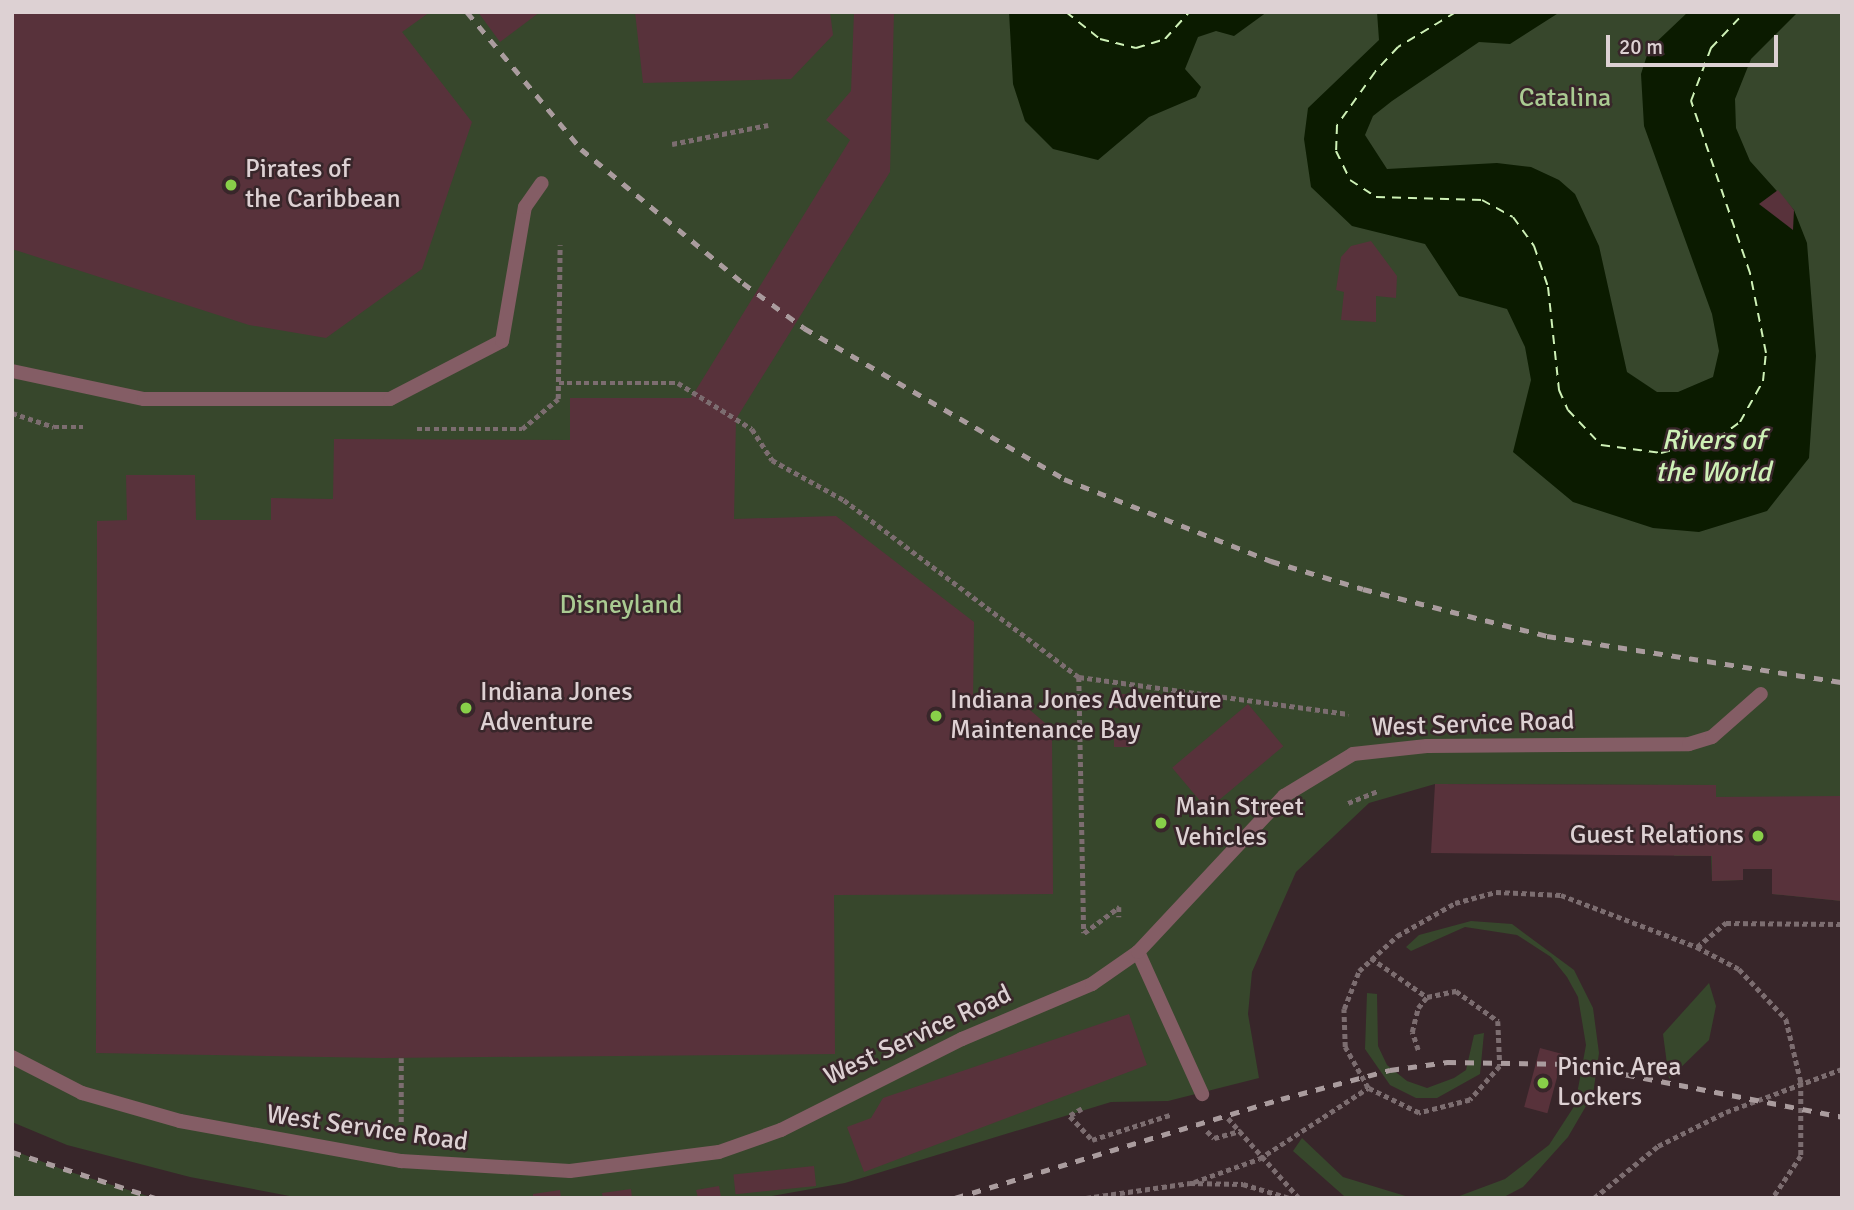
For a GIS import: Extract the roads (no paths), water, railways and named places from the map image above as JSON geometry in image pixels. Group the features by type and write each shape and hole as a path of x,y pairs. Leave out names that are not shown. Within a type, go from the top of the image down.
{"lane":[{"path":"12,372 144,399 390,399 502,341 525,207 542,183"},
{"name":"West Service Road","path":"12,1057 82,1093 180,1121 401,1161 570,1171 719,1152 781,1130 962,1039 1092,984 1138,952 1284,796 1353,754 1392,747 1689,744 1712,737 1761,694"},
{"path":"1138,952 1202,1094"}],"water":[{"path":"1009,12 1267,12 1234,36 1216,31 1198,37 1185,69 1201,87 1196,97 1149,117 1098,160 1053,149 1025,121 1013,84"},
{"name":"Rivers of the World","path":"1377,12 1560,12 1510,44 1479,42 1373,116 1365,135 1387,169 1497,163 1531,167 1559,180 1575,194 1599,246 1627,372 1657,392 1678,392 1713,377 1719,351 1712,314 1644,126 1641,74 1649,49 1688,12 1798,12 1751,59 1735,99 1736,128 1750,161 1794,210 1807,243 1816,356 1809,458 1767,511 1699,532 1653,528 1573,502 1513,452 1531,380 1525,347 1507,309 1459,296 1425,244 1352,226 1311,187 1304,139 1308,108 1379,40"}],"railway":[{"path":"467,12 581,149 743,283 804,328 1064,479 1271,561 1363,589 1547,636 1842,682"},
{"path":"955,1198 1281,1099 1390,1070 1447,1062 1573,1064 1842,1117"},
{"path":"12,1152 155,1198"}],"place":[{"name":"Pirates of the Caribbean","path":"231,185"},
{"name":"Indiana Jones Adventure","path":"466,708"},
{"name":"Indiana Jones Adventure Maintenance Bay","path":"936,716"},
{"name":"Main Street Vehicles","path":"1161,823"},
{"name":"Guest Relations","path":"1758,836"},
{"name":"Picnic Area Lockers","path":"1543,1083"}],"park label":[{"name":"Catalina","path":"1565,99"},
{"name":"Disneyland","path":"621,606"}]}
